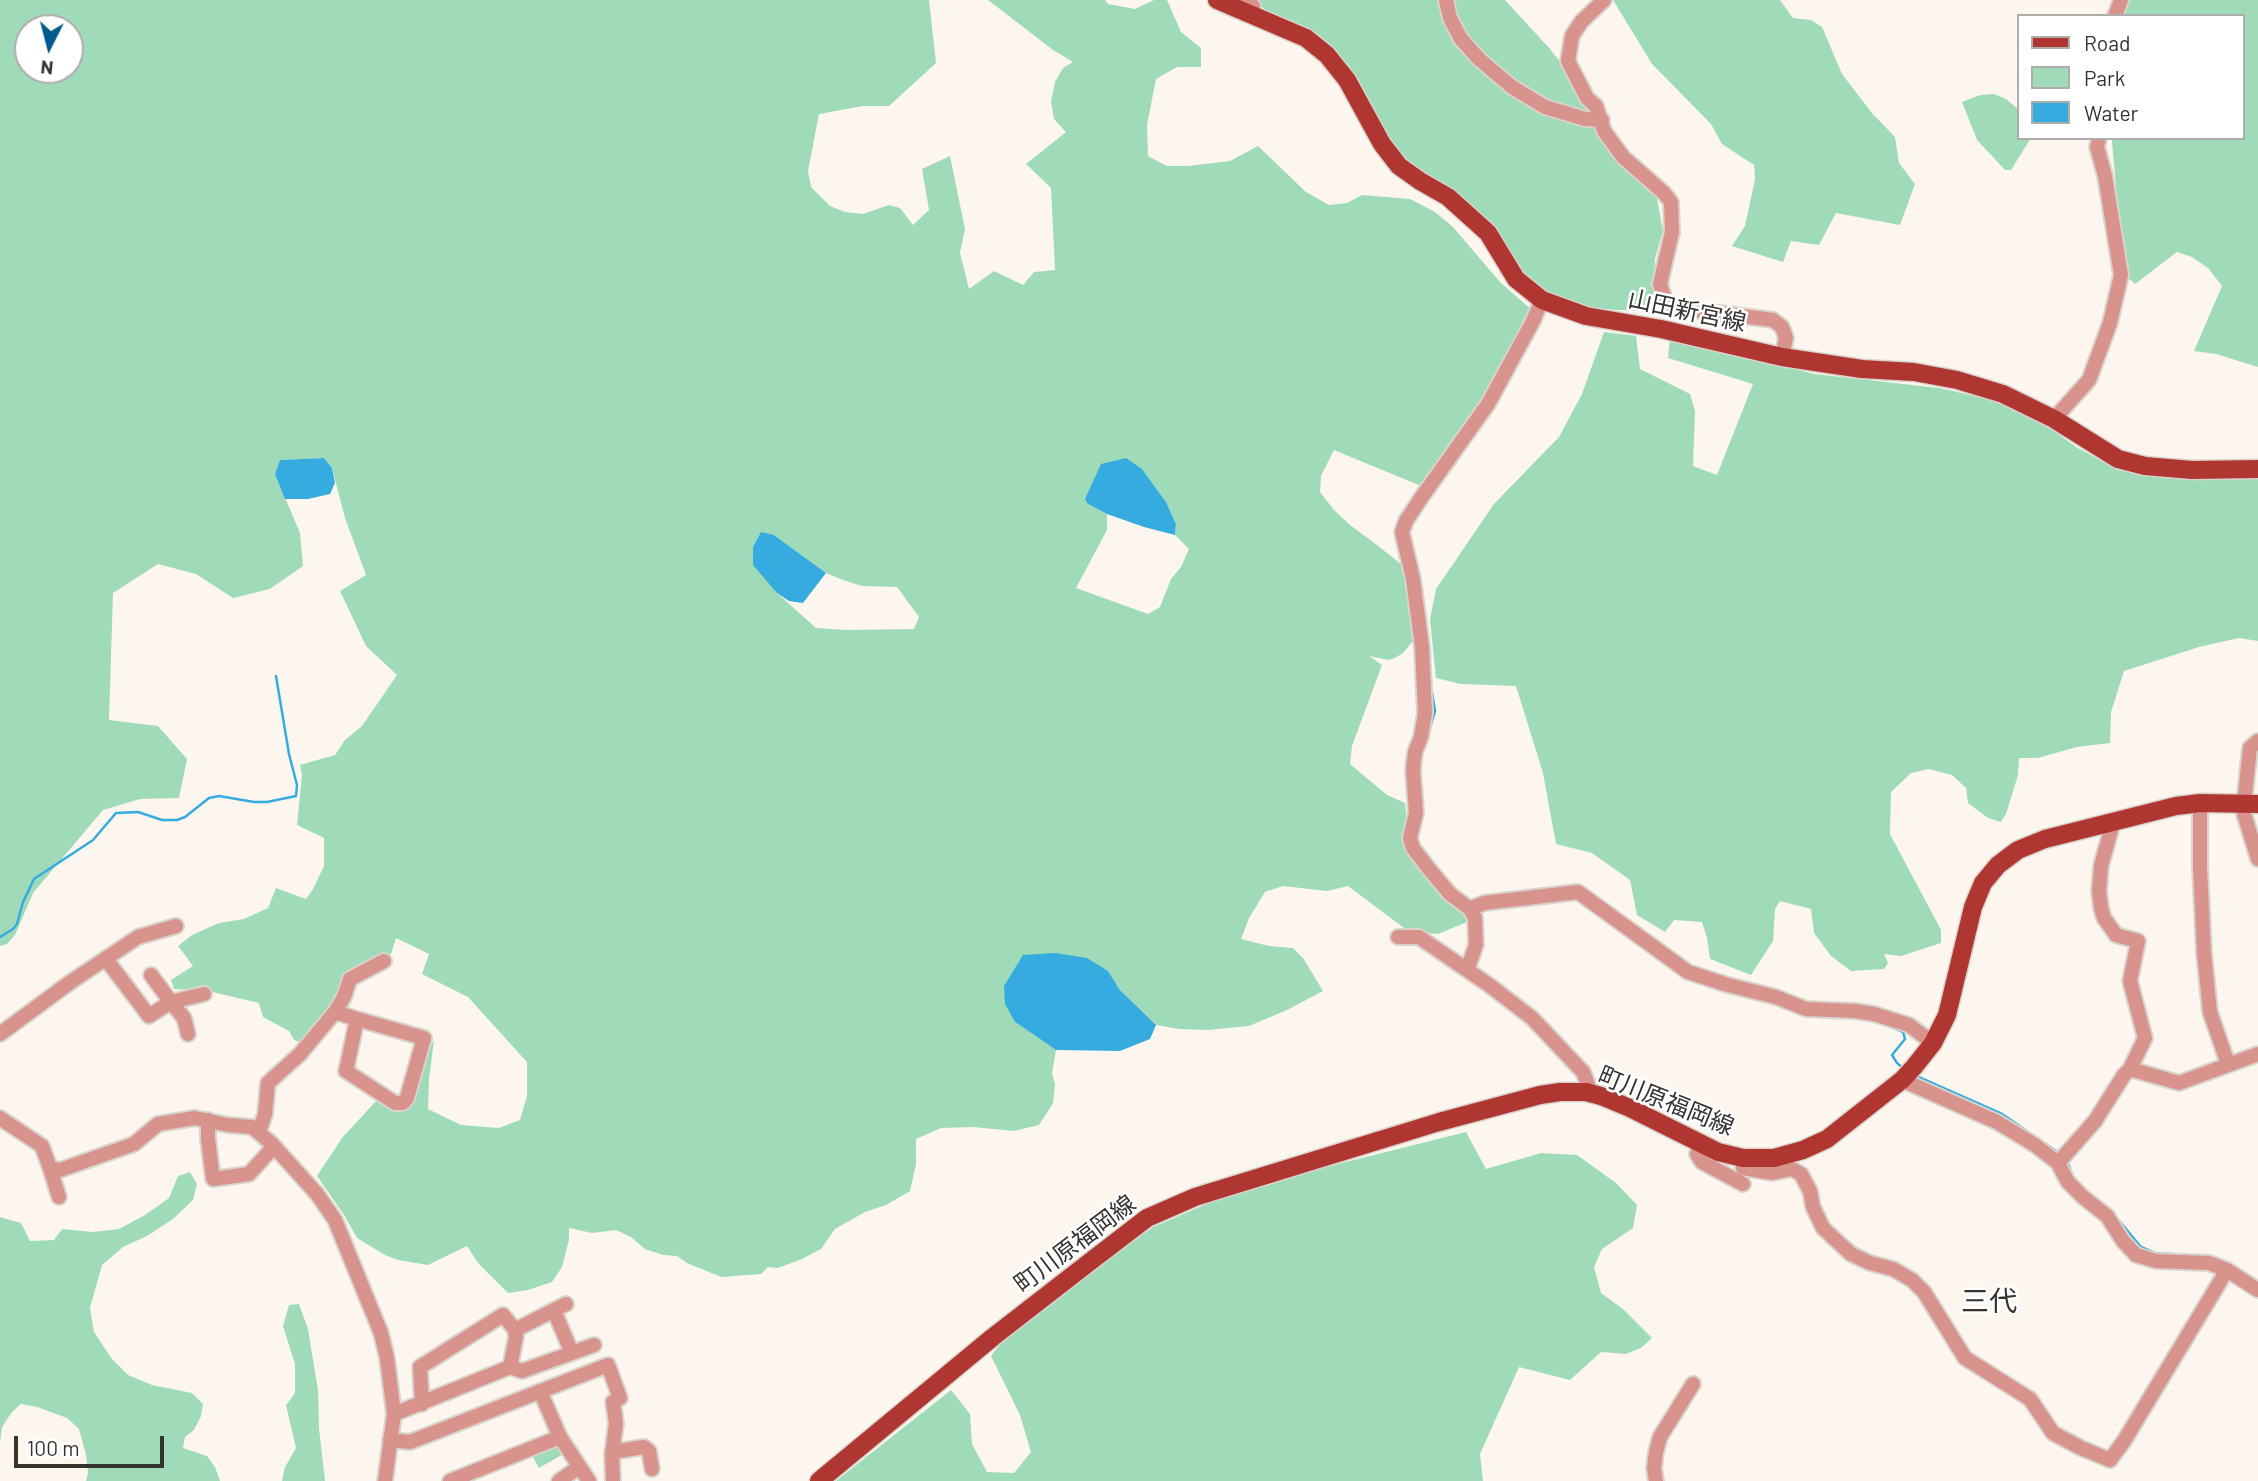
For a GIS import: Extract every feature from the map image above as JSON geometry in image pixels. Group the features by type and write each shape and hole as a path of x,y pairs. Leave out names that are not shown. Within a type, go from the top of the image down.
{"main road":[{"name":"山田新宮線","path":"1217,0 1248,8 1306,38 1327,55 1347,80 1382,144 1399,166 1448,197 1488,233 1516,279 1542,300 1586,316 1661,329 1782,357 1863,369 1914,372 1957,380 2003,394 2054,419 2118,459 2145,466 2192,470 2258,468"},
{"name":"町川原福岡線","path":"819,1481 993,1337 1147,1218 1195,1197 1439,1122 1560,1092 1586,1092 1630,1108 1743,1163 1795,1152 1827,1139 1902,1080 1933,1043 1947,1015 1973,907 1983,883 1998,865 2018,850 2045,839 2176,806 2200,803 2251,804"}],"street":[{"path":"1446,0 1450,18 1461,39 1479,59 1512,87 1545,107 1585,119 1602,120"},
{"path":"1604,0 1581,22 1572,36 1568,61 1587,98 1596,106 1604,131 1623,157 1671,202 1672,232 1660,284 1665,300 1679,308 1773,320 1782,327 1786,338 1782,357"},
{"path":"2054,419 2089,380 2110,323 2121,275 2105,176 2097,147 2099,140"},
{"path":"1467,970 1477,937 1475,918 1471,909 1450,894 1413,848 1410,838 1416,813 1413,770 1415,752 1425,713 1422,647 1413,579 1402,532 1421,498 1488,404 1534,321 1542,300"},
{"path":"2258,741 2250,748 2251,804 2244,814 2258,859"},
{"path":"2200,803 2204,953 2210,1012 2228,1064"},
{"path":"2058,1163 2095,1121 2124,1074 2130,1069 2145,1038 2130,981 2138,941 2116,935 2104,918 2101,908 2101,866 2113,823"},
{"path":"1471,909 1483,903 1577,892 1688,972 1776,997 1806,1009 1874,1014 1909,1025 1933,1043"},
{"path":"0,1034 138,937 177,926"},
{"path":"1398,937 1419,937 1532,1017 1583,1072 1588,1084 1586,1092"},
{"path":"106,959 149,1016 171,1002 204,995"},
{"path":"259,1132 265,1114 268,1083 300,1054 335,1012 350,979 384,961"},
{"path":"151,975 184,1018 188,1034"},
{"path":"335,1012 424,1038 407,1098 402,1102 395,1103 346,1071 357,1019"},
{"path":"2130,1069 2179,1083 2258,1054"},
{"path":"1902,1080 1997,1122 2035,1145 2058,1163 2068,1182 2107,1216 2136,1255 2156,1261 2209,1263 2227,1270 2258,1290"},
{"path":"0,1118 42,1146 59,1197"},
{"path":"50,1168 60,1170 134,1144 158,1124 195,1118 252,1127 276,1147 317,1194 335,1220 381,1333 394,1413 385,1481"},
{"path":"208,1121 213,1179 250,1174 276,1147"},
{"path":"1702,1143 1697,1154 1702,1161 1743,1184"},
{"path":"1795,1152 1798,1163 1796,1171"},
{"path":"1724,1174 1743,1163 1772,1173 1792,1169 1801,1174 1823,1228 1839,1243 1851,1254 1893,1269 1912,1280 1924,1292 1965,1358 2030,1399 2053,1433 2110,1460 2227,1270"},
{"path":"515,1329 560,1307 572,1353"},
{"path":"422,1404 420,1367 503,1315 515,1329 516,1336 510,1367"},
{"path":"394,1413 510,1367 522,1371 594,1345"},
{"path":"390,1440 410,1441 608,1365 620,1398 613,1402 616,1423 612,1451 613,1481"},
{"path":"1657,1481 1654,1468 1660,1437 1693,1384"},
{"path":"540,1391 560,1437 589,1481"},
{"path":"450,1481 560,1437"},
{"path":"612,1451 644,1447 649,1451 652,1469"},
{"path":"559,1481 579,1468"}],"green space":[{"path":"0,0 929,0 936,63 889,106 863,106 819,114 808,171 811,187 830,206 845,212 863,214 889,205 900,208 913,225 929,210 922,169 950,156 965,229 960,253 969,289 994,271 1023,285 1034,272 1055,270 1051,188 1026,164 1066,132 1054,119 1051,101 1055,82 1063,68 1073,62 988,0 1105,0 1108,4 1135,9 1154,0 1167,0 1181,32 1201,48 1201,67 1177,67 1156,79 1147,125 1148,156 1167,166 1188,166 1230,161 1258,146 1306,192 1329,205 1347,203 1362,195 1410,199 1435,212 1453,227 1500,282 1541,318 1490,411 1455,466 1426,488 1334,450 1321,476 1320,492 1334,510 1422,581 1423,629 1403,653 1395,658 1388,660 1369,656 1382,665 1352,746 1350,764 1387,795 1405,803 1410,854 1418,868 1467,910 1467,922 1438,934 1408,931 1348,886 1327,891 1283,886 1265,892 1249,918 1241,939 1269,946 1293,948 1303,958 1323,991 1249,1026 1207,1030 1156,1025 1120,990 1108,971 1015,1022 1056,1050 1052,1073 1055,1084 1053,1103 1039,1125 1014,1131 973,1127 941,1128 916,1139 916,1164 910,1191 835,1229 821,1249 802,1259 778,1268 768,1267 761,1274 721,1277 677,1256 645,1249 631,1237 616,1230 592,1233 569,1228 569,1240 562,1267 552,1282 508,1293 478,1263 467,1246 428,1265 385,1255 357,1238 317,1176 342,1138 378,1099 396,1106 434,1040 428,1109 461,1125 499,1128 520,1120 527,1096 527,1062 468,997 422,974 429,954 396,938 391,954 369,965 305,1044 294,1040 289,1031 263,1017 259,1003 204,990 174,989 171,980 193,966 178,946 192,935 219,923 244,919 268,908 276,888 306,899 324,866 324,838 297,825 302,775 300,765 335,755 345,740 362,726 397,675 366,646 340,591 366,575 345,518 332,468 324,458 280,460 275,474 300,533 303,566 270,589 233,598 196,574 158,564 113,593 109,720 158,726 187,759 179,798 140,799 103,810 33,893 15,935 7,944 0,946","holes":["1142,469 1166,502 1176,524 1175,535 1189,549 1181,567 1171,579 1160,607 1148,614 1076,588 1107,530 1107,514 1088,504","774,535 826,573 862,586 897,587 919,617 914,629 816,628 777,593"]},
{"path":"1257,0 1505,0 1572,77 1588,113 1656,193 1663,231 1655,259 1653,302 1646,311 1571,305 1538,289 1519,267 1496,230 1410,167 1394,148 1334,48 1304,27 1267,13"},
{"path":"1613,0 1780,0 1793,18 1811,20 1822,27 1842,74 1872,113 1895,137 1899,163 1915,184 1900,225 1836,213 1819,245 1791,241 1783,262 1732,246 1745,226 1755,179 1754,165 1722,144 1711,124 1652,64"},
{"path":"2117,0 2258,0 2258,367 2216,354 2194,351 2222,286 2208,268 2192,257 2177,252 2135,284 2127,277 2112,142 2244,140 2244,14 2123,14"},
{"path":"1994,94 2016,107 2016,140 2030,140 2011,170 2005,170 1977,140 1962,102 1980,95"},
{"path":"1604,332 1636,336 1640,369 1690,394 1695,411 1693,466 1717,475 1753,384 1668,358 1670,337 1814,374 1939,388 2002,402 2040,421 2076,447 2118,470 2169,477 2258,478 2258,641 2239,638 2199,647 2124,671 2111,712 2110,743 2077,747 2038,758 2019,758 2018,775 2001,822 1988,818 1968,803 1966,788 1952,775 1929,769 1911,773 1891,792 1890,834 1941,930 1941,943 1901,956 1884,954 1888,963 1884,969 1851,971 1831,956 1814,933 1811,909 1780,901 1775,909 1773,941 1751,975 1710,959 1702,922 1674,920 1665,932 1637,915 1630,880 1592,853 1556,844 1543,773 1516,686 1461,684 1436,678 1430,619 1436,589 1494,504 1559,437 1582,394"},
{"path":"1466,1132 1486,1169 1541,1153 1577,1155 1616,1183 1637,1205 1633,1228 1602,1249 1594,1267 1601,1293 1623,1309 1652,1338 1641,1348 1626,1354 1601,1352 1570,1380 1519,1367 1480,1454 1483,1481 836,1481 951,1390 970,1414 972,1444 987,1472 1014,1473 1031,1452 1020,1415 991,1356 1005,1338 1104,1263 1153,1227 1221,1198 1298,1174"},
{"path":"190,1172 197,1184 193,1200 173,1219 147,1236 123,1247 102,1265 90,1308 94,1332 112,1359 128,1375 152,1385 192,1393 203,1404 201,1416 194,1430 185,1437 183,1448 207,1456 220,1481 86,1481 86,1455 79,1429 67,1418 21,1404 2,1427 0,1443 0,1217 21,1223 30,1241 54,1240 62,1229 93,1232 119,1229 169,1198 178,1176"},
{"path":"299,1304 308,1329 318,1390 325,1481 282,1481 285,1467 296,1448 286,1405 295,1393 295,1364 283,1326 289,1305"},
{"path":"558,1443 565,1453 539,1468 532,1455"}],"water":[{"path":"324,458 332,468 335,483 330,494 308,499 285,499 275,474 280,460"},
{"path":"1126,458 1142,469 1166,502 1176,524 1175,535 1107,514 1088,504 1085,499 1101,464"},
{"path":"761,532 774,535 826,573 803,603 789,601 777,593 753,565 753,547"},
{"path":"1055,953 1087,958 1108,971 1120,990 1156,1025 1150,1039 1120,1051 1056,1050 1015,1022 1005,1004 1004,986 1023,955"}],"waterway":[{"path":"0,937 17,924 23,902 34,879 93,840 116,813 138,812 162,820 177,820 209,798 219,796 267,802 296,796 297,785 276,676"},
{"path":"1428,735 1435,711 1431,687"},
{"path":"1757,999 1778,1005"},
{"path":"1887,1025 1903,1032 1905,1039 1892,1055 1903,1068"},
{"path":"1914,1075 2002,1114 2059,1153"},
{"path":"2067,1160 2072,1175 2085,1190 2109,1209"},
{"path":"2116,1217 2141,1247 2155,1253 2202,1256"}],"district":[{"name":"三代","path":"1989,1302"}]}
